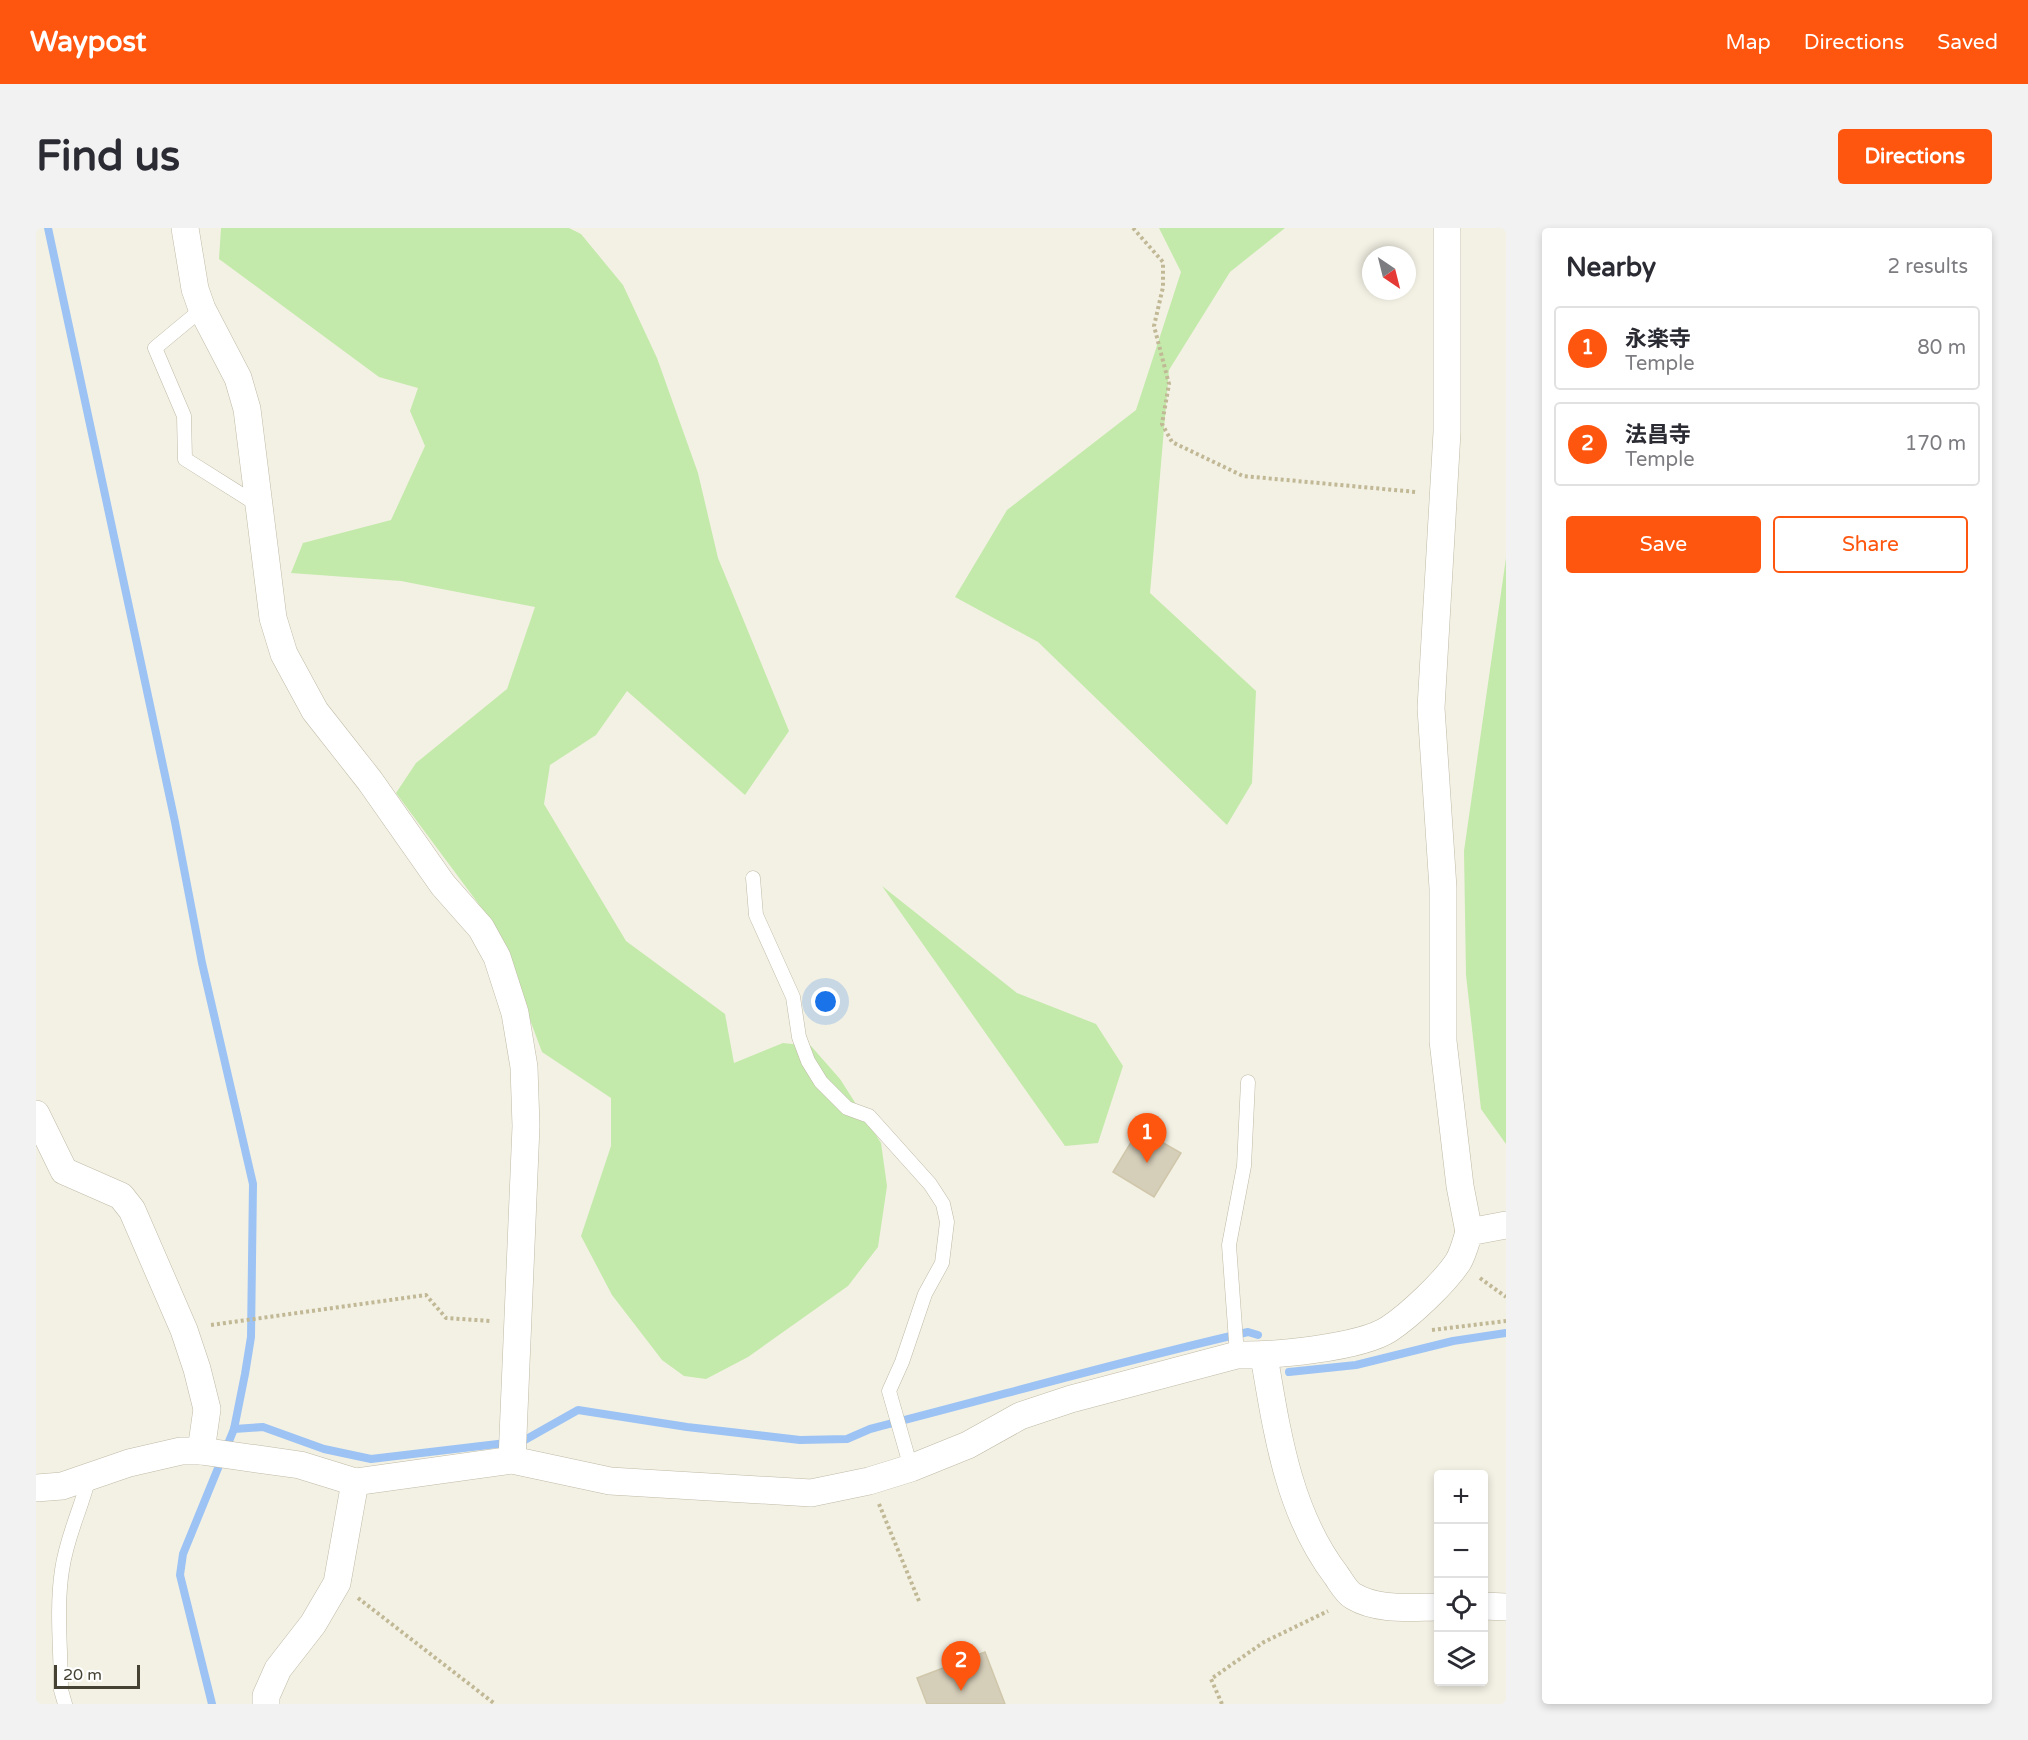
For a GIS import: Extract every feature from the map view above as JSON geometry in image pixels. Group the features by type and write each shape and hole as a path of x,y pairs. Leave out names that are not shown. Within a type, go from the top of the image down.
{"street":[{"path":"185,228 195,289 202,309 238,378 247,409 273,618 284,654 300,687 443,885 481,928 497,957 515,1013 524,1067 526,1126 516,1322 513,1447"},
{"path":"36,1488 62,1485 170,1453 201,1451 257,1458 300,1465 355,1482 513,1447 610,1481 692,1485 774,1493 811,1493 869,1481 911,1468 968,1444 1020,1416 1071,1399 1237,1354 1264,1356 1349,1343 1388,1330 1426,1296 1458,1262 1469,1232 1460,1186 1443,1041 1443,888 1431,708 1449,369 1448,228"},
{"path":"36,1114 64,1171 121,1196 132,1210 184,1330 197,1369 207,1409 201,1451"},
{"path":"1469,1232 1506,1225"},
{"path":"1264,1356 1274,1414 1290,1480 1304,1523 1325,1561 1351,1596 1371,1604 1434,1607"},
{"path":"266,1704 266,1696 278,1669 313,1624 337,1583 355,1482"},
{"path":"1488,1606 1506,1607"}],"lane":[{"path":"202,309 155,348 184,416 185,459 258,505"},
{"path":"753,878 756,915 793,997 799,1037 808,1061 821,1082 847,1108 869,1116 930,1184 943,1204 947,1222 942,1263 925,1294 902,1362 888,1391 911,1468"},
{"path":"1237,1354 1229,1245 1244,1166 1248,1082"},
{"path":"65,1704 61,1690 62,1572 70,1528 84,1498 89,1477"}],"path":[{"path":"1133,228 1163,262 1163,287 1154,326 1169,384 1162,424 1172,442 1243,476 1443,495"},
{"path":"233,1322 426,1295 446,1318 516,1322"},
{"path":"1388,1330 1416,1333 1462,1324 1506,1321"},
{"path":"869,1481 919,1601"},
{"path":"337,1583 495,1704"},
{"path":"1222,1704 1211,1679 1264,1642 1339,1606 1351,1596"}],"green space":[{"path":"221,228 569,228 581,234 623,285 657,358 698,473 718,558 789,731 745,795 627,691 596,735 550,765 544,804 626,941 725,1014 734,1063 783,1043 811,1046 840,1079 881,1143 887,1186 878,1247 848,1286 748,1357 706,1379 684,1376 662,1360 612,1295 581,1236 611,1146 611,1098 542,1052 495,926 396,793 416,763 507,689 535,607 401,581 291,573 303,543 391,520 425,446 410,411 418,388 379,377 219,259"},
{"path":"1159,228 1285,228 1230,272 1169,370 1150,593 1256,691 1252,783 1227,825 1038,642 955,597 1007,510 1136,410 1181,272"},
{"path":"1506,558 1506,1144 1481,1109 1466,975 1464,851"},
{"path":"882,886 1017,993 1096,1024 1123,1066 1098,1143 1065,1146"}],"building":[{"path":"1139,1129 1181,1153 1154,1197 1113,1172"},
{"path":"985,1652 1005,1704 927,1704 917,1678"}],"waterway":[{"path":"48,228 175,822 202,963 253,1184 251,1337 245,1374 234,1429 183,1554 180,1575 212,1704"},
{"path":"234,1429 263,1427 324,1449 371,1459 523,1441 578,1410 687,1427 800,1440 847,1439 870,1429 1153,1355 1248,1332 1258,1335"},
{"path":"1289,1372 1356,1365 1453,1341 1506,1333"}],"place":[{"name":"永楽寺","path":"1147,1163"},
{"name":"法昌寺","path":"961,1691"}]}
